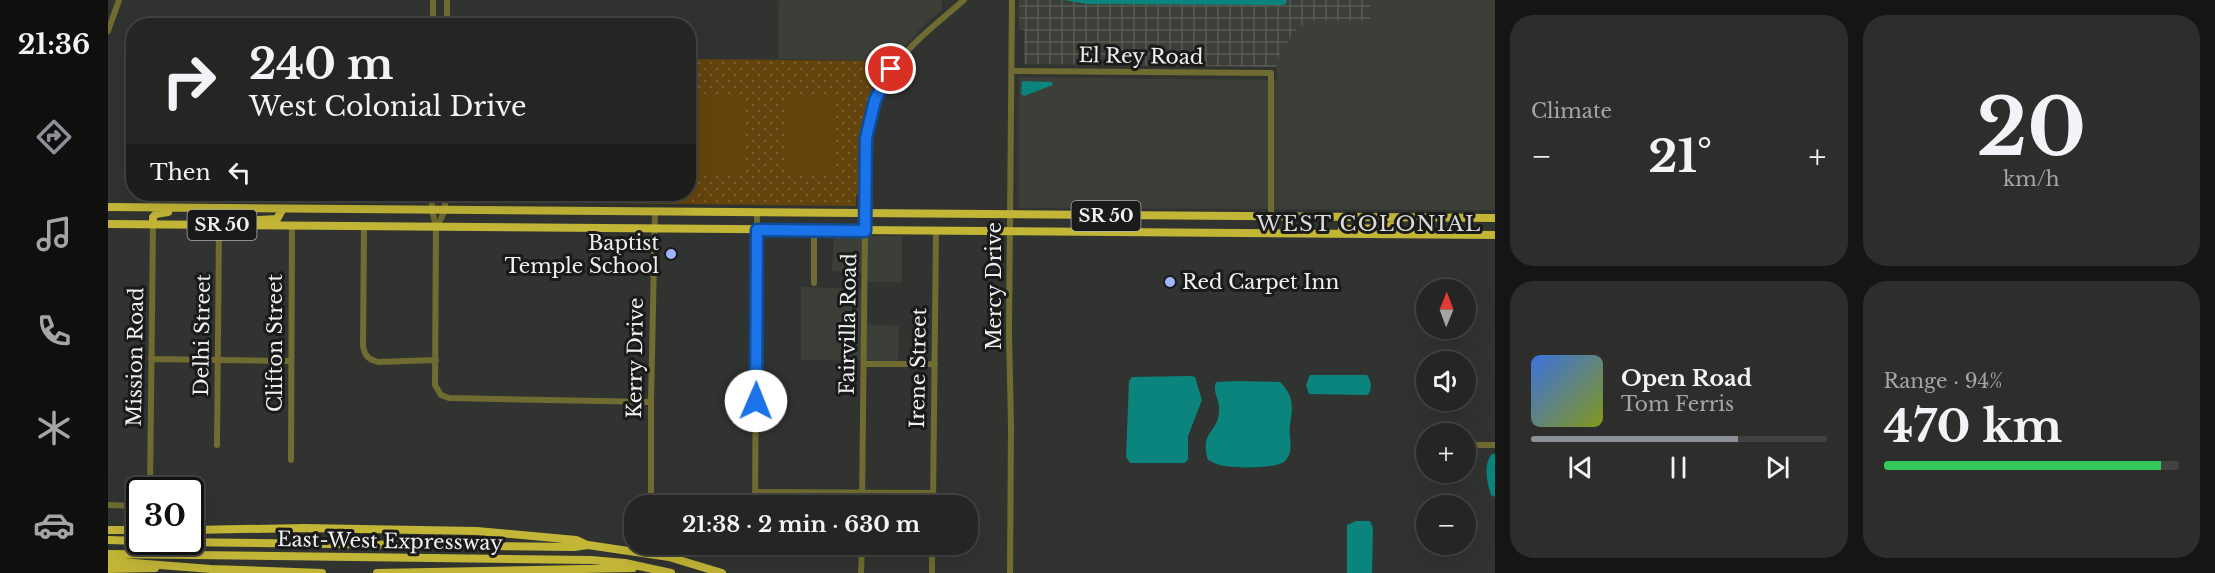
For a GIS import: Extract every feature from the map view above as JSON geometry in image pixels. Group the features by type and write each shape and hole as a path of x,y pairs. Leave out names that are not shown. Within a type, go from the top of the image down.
{"highway":[{"name":"SR 50","path":"108,207 1495,220"},
{"path":"153,225 153,217 156,214 189,213 194,208"},
{"path":"251,225 259,220 277,219 282,210"},
{"path":"292,226 297,214 325,214 331,210"},
{"path":"545,211 545,228"},
{"path":"1200,233 1205,223 1250,221 1257,217"},
{"path":"1338,234 1342,229 1387,228 1392,225 1392,218"},
{"path":"1469,235 1470,226 1495,220"},
{"name":"SR 50","path":"108,224 1495,235"},
{"path":"204,530 305,528 477,531 576,540 588,545"},
{"path":"108,530 126,530"},
{"path":"108,540 126,541"},
{"name":"East-West Expressway","path":"204,542 574,547 588,545 669,557 722,573"},
{"name":"East-West Expressway","path":"108,554 591,560 671,573"},
{"path":"108,561 322,573"},
{"path":"108,569 170,566"},
{"path":"377,573 623,569 639,566"}],"street":[{"path":"108,31 119,0"},
{"path":"433,0 433,18"},
{"path":"447,0 447,18"},
{"name":"Fairvilla Road","path":"863,493 866,138 870,116 881,86 891,69 912,45 964,0"},
{"name":"Mercy Drive","path":"1010,573 1012,0"},
{"name":"El Rey Road","path":"1012,71 1271,73 1271,217"},
{"path":"432,201 436,227 435,385 441,395 450,398 651,402"},
{"path":"436,227 445,210 445,201"},
{"name":"Kerry Drive","path":"651,495 655,212"},
{"path":"758,213 755,492 933,493"},
{"name":"Mission Road","path":"150,477 153,225"},
{"name":"Delhi Street","path":"217,445 219,225"},
{"name":"Clifton Street","path":"291,460 292,226"},
{"path":"364,226 363,346 365,355 370,360 378,362 436,360"},
{"path":"814,230 814,283"},
{"name":"Irene Street","path":"933,493 936,231"},
{"path":"151,359 291,361"},
{"path":"864,364 935,364"},
{"path":"1476,445 1495,445"},
{"path":"108,505 126,506"},
{"path":"861,573 862,555"},
{"path":"932,555 932,573"}],"shaded area":[{"path":"779,0 942,0 942,10 923,26 891,61 778,59"},
{"path":"1019,0 1370,0 1370,21 1310,21 1310,25 1299,25 1277,59 1277,67 1024,64 1024,30 1019,29"},
{"path":"1370,0 1495,0 1495,210 1019,208 1019,77 1277,80 1277,59 1299,25 1310,21 1369,21"},
{"path":"696,59 891,61 873,94 863,125 859,195 856,195 856,206 418,201 696,201"},
{"path":"696,97 745,98 743,175 696,175"},
{"path":"788,98 836,98 836,176 788,176"},
{"path":"834,236 902,236 902,282 867,282 867,273 832,271"},
{"path":"801,287 862,289 861,322 871,325 899,326 898,361 801,360"}],"water":[{"path":"1064,0 1287,0 1286,4 1282,5 1087,4"},
{"path":"1022,81 1052,82 1053,85 1024,96 1021,94"},
{"path":"1310,375 1367,375 1371,383 1370,390 1368,395 1309,394 1306,385"},
{"path":"1132,377 1195,377 1202,400 1188,436 1188,460 1184,463 1130,463 1126,457 1129,381"},
{"path":"1216,382 1280,382 1288,392 1292,407 1290,453 1281,464 1266,467 1238,467 1221,465 1208,460 1206,443 1218,418 1219,410"},
{"path":"1492,454 1495,454 1495,497 1491,495 1487,474 1487,463"},
{"path":"1356,521 1370,521 1373,528 1372,573 1347,573 1347,525"}],"place":[{"name":"Baptist Temple School","path":"671,254"},
{"name":"Red Carpet Inn","path":"1170,282"}],"district":[{"name":"WEST COLONIAL","path":"1369,224"}],"route":[{"path":"756,401 757,230 865,231 866,138 875,100 891,69"}]}
